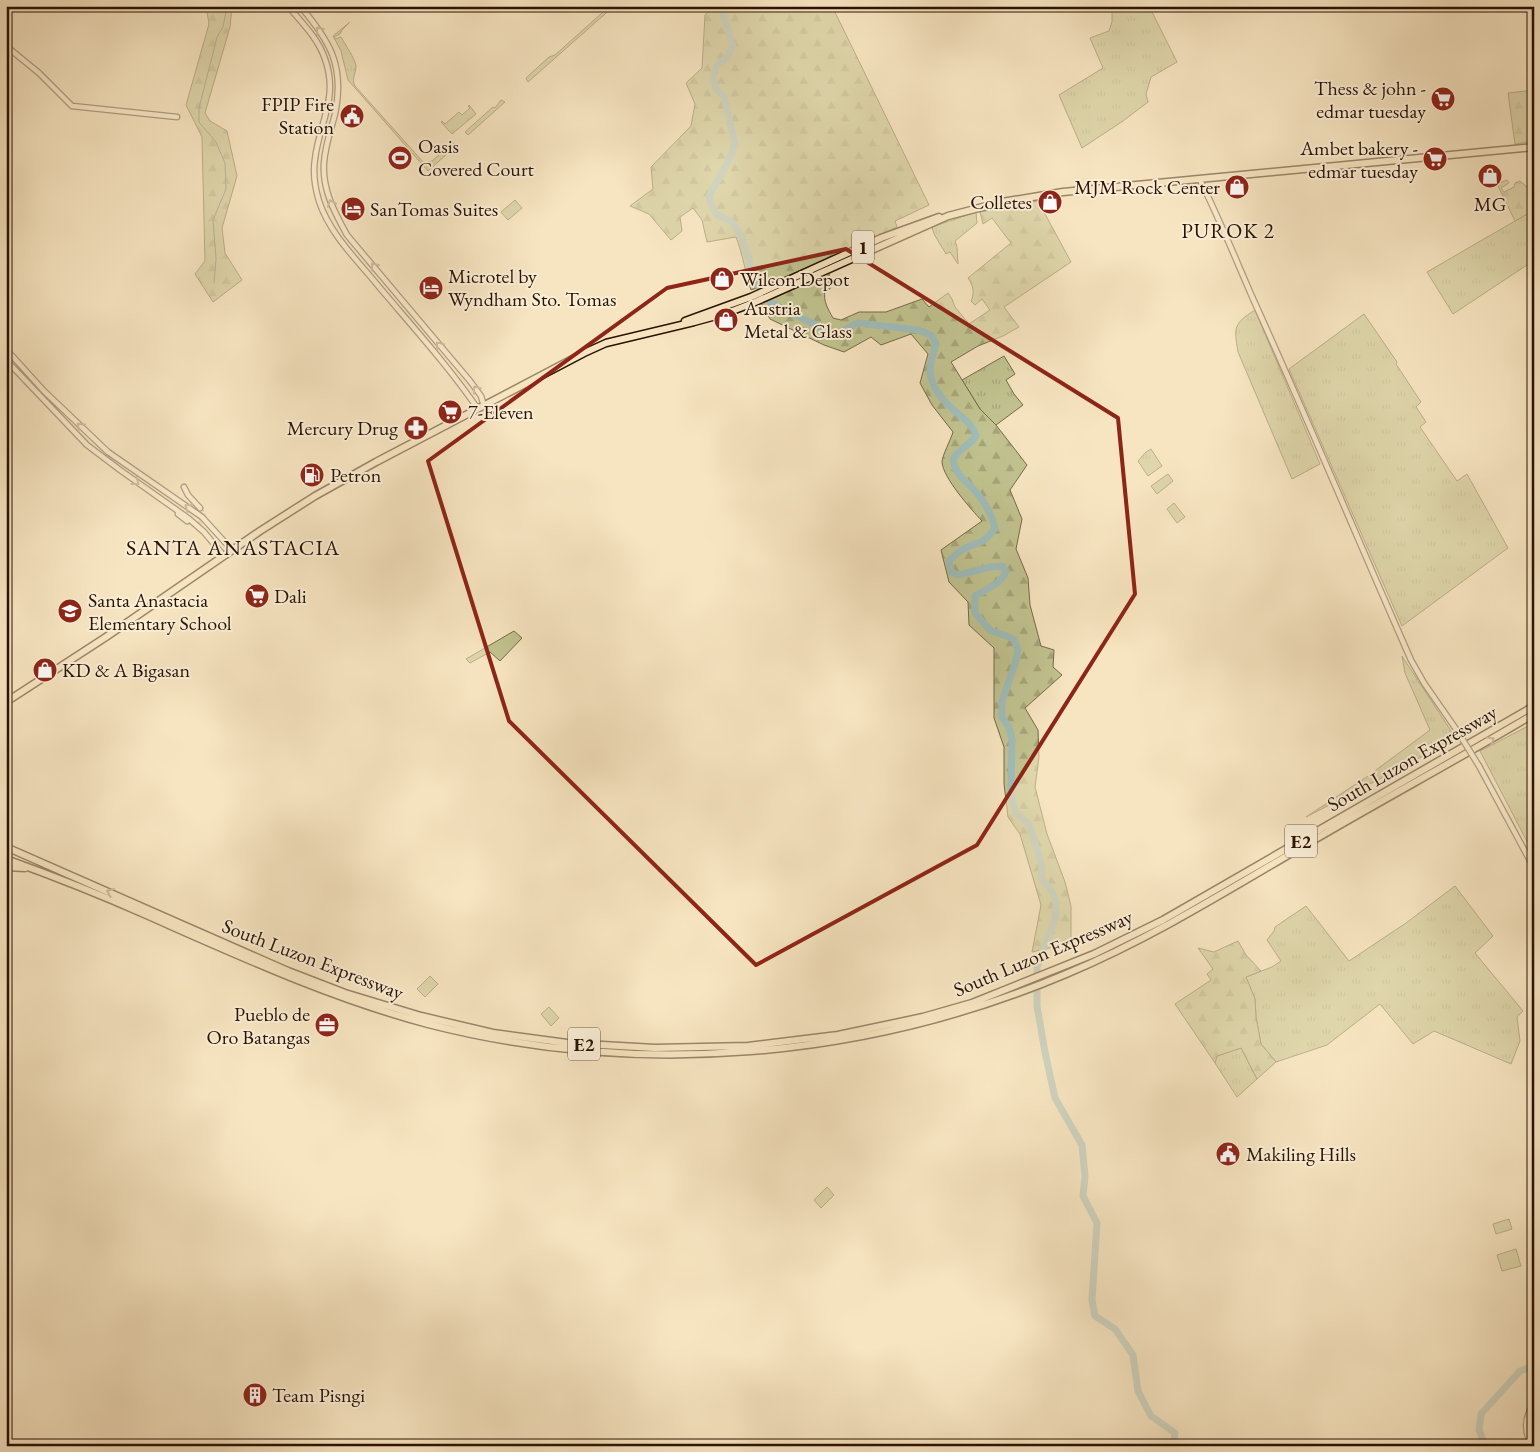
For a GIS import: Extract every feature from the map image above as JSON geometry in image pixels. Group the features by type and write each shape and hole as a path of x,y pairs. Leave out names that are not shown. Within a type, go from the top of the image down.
{"highway":[{"name":"1","path":"6,702 112,633 232,550 327,489 599,346 727,313 781,287 948,216 984,206 1043,195 1534,148"},
{"name":"South Luzon Expressway","path":"6,859 344,998 427,1023 495,1038 589,1051 655,1055 701,1054 796,1047 874,1034 925,1022 1021,988 1163,920 1534,706"},
{"name":"South Luzon Expressway","path":"6,848 345,993 452,1024 493,1033 567,1043 656,1048 748,1046 796,1041 923,1017 1065,975 1164,926 1534,714"},
{"path":"6,867 33,869"}],"street":[{"path":"288,6 316,40 329,73 330,89 327,110 315,159 315,181 319,201 327,220 335,233 384,293 481,407"},
{"path":"295,14 301,8 328,42 333,56 338,88 324,163 324,175 329,198 348,235 481,396 481,407"},
{"path":"6,46 38,73 72,106 177,117"},
{"path":"325,59 333,56"},
{"path":"1200,180 1219,218 1411,660 1424,683 1458,732 1534,868"},
{"path":"384,293 391,287"},
{"path":"6,349 44,391 108,452 202,517 232,550"},
{"path":"6,360 88,445 188,518 224,556"},
{"path":"39,396 44,391"},
{"path":"184,487 200,508"},
{"path":"169,504 187,521"},
{"path":"210,540 218,534"},
{"path":"1532,1446 1528,1439 1526,1425 1527,1413 1534,1404"}],"highlighted area":[{"path":"846,249 1118,418 1135,594 977,845 756,965 509,721 428,461 667,288"}],"green space":[{"path":"206,6 232,6 230,27 205,113 210,121 227,131 237,176 222,228 225,253 242,280 213,302 195,274 205,261 202,137 186,105 209,24"},
{"path":"610,6 614,6 528,82 526,78 603,12 607,9 609,10"},
{"path":"713,6 832,6 929,205 895,221 897,227 790,275 751,290 736,237 707,242 702,220 693,208 680,217 682,231 671,240 649,214 630,206 653,189 651,167 691,126 695,104 686,83 702,68 705,15"},
{"path":"1114,6 1149,6 1177,62 1151,77 1146,94 1148,102 1082,148 1059,95 1103,68 1090,38 1109,31 1112,22 1112,8"},
{"path":"350,22 340,34 334,37 335,39 341,37 354,60 356,66 355,86 424,163 432,161 453,143 457,145 428,171 348,80 341,51 333,36"},
{"path":"1534,90 1534,141 1515,144 1508,93"},
{"path":"501,100 505,102 468,135 465,132 493,107 495,108"},
{"path":"469,105 476,114 452,134 441,122 445,124 459,112 462,115 470,108"},
{"path":"1507,180 1509,183 1501,188 1504,192 1514,187 1515,183 1520,181 1533,192 1530,195 1534,201 1534,210 1515,221 1497,184"},
{"path":"515,200 522,208 508,220 501,212"},
{"path":"1038,201 1071,262 1004,307 1019,327 978,346 951,362 980,409 996,425 1027,465 1010,490 1022,519 1016,549 1028,578 1030,605 1041,646 1054,650 1053,667 1062,675 1025,708 1038,730 1039,757 1035,787 1047,834 1065,882 1071,906 1071,943 1032,952 1041,905 1020,834 1008,817 1004,784 1004,747 994,718 994,648 969,625 968,602 949,582 941,550 982,521 958,493 944,469 942,459 953,432 932,405 920,383 928,354 911,334 881,345 871,337 844,352 824,345 770,319 761,303 829,272 830,289 825,291 825,298 826,305 833,318 841,320 859,312 886,312 922,299 929,307 948,293 955,307 969,324 990,310 982,299 975,305 971,301 973,289 968,278 1011,243 992,218 983,224 980,212"},
{"path":"1534,210 1534,271 1527,265 1453,314 1427,272"},
{"path":"976,212 977,223 955,241 958,264 950,252 946,254 932,227"},
{"path":"1255,310 1320,464 1292,479 1238,352 1237,327 1242,319"},
{"path":"1364,314 1397,362 1396,364 1421,402 1416,407 1426,422 1420,427 1457,481 1467,474 1508,548 1402,626 1289,369"},
{"path":"1004,356 1015,374 1006,380 1023,405 996,425 980,409 962,380"},
{"path":"1151,449 1162,466 1148,476 1138,461"},
{"path":"1168,474 1173,481 1157,494 1151,486"},
{"path":"1174,503 1185,517 1177,523 1167,509"},
{"path":"514,631 522,638 500,661 490,652 470,663 466,659"},
{"path":"1402,656 1455,737 1416,760 1306,817 1368,776 1430,730 1405,673"},
{"path":"1534,723 1534,855 1480,751"},
{"path":"1455,886 1493,936 1475,953 1523,1011 1517,1017 1520,1041 1511,1064 1434,1031 1413,1044 1380,1004 1327,1045 1276,1062 1261,1044 1255,999 1246,977 1272,967 1281,961 1267,940 1275,927 1306,906 1349,961 1406,923"},
{"path":"1238,941 1246,955 1261,971 1246,977 1255,999 1261,1044 1276,1062 1257,1079 1241,1048 1217,1056 1215,1063 1175,1004 1211,980 1207,974 1213,969 1198,948 1214,952"},
{"path":"430,976 438,984 425,997 417,989"},
{"path":"549,1007 559,1018 551,1026 541,1014"},
{"path":"1241,1048 1257,1079 1237,1097 1215,1063 1217,1056"},
{"path":"827,1187 834,1195 821,1208 814,1200"},
{"path":"1509,1219 1512,1229 1496,1234 1493,1224"},
{"path":"1516,1249 1521,1266 1502,1271 1497,1255"}],"waterway":[{"path":"214,283 216,259 213,220 226,189 225,163 216,142 199,122 199,108 217,37 223,27 227,6"},
{"path":"725,6 723,15 733,45 728,56 717,65 713,77 716,89 724,96 735,144 728,162 709,196 716,214 732,222 742,238 755,282 771,303 837,334 857,323 919,330 932,336 936,344 930,368 933,383 943,399 966,420 975,432 976,436 953,459 954,465 959,474 983,501 995,528 987,538 962,550 949,561 951,572 958,575 1002,566 1006,571 998,582 975,596 975,613 990,630 1014,639 1018,650 1002,701 1002,717 1009,727 1012,739 1011,795 1016,813 1029,824 1042,865 1041,878 1052,891 1056,903 1055,919 1037,967 1037,1006 1055,1098 1082,1145 1085,1176 1083,1196 1097,1223 1092,1300 1095,1316 1115,1329 1133,1355 1138,1391 1151,1416 1175,1433 1173,1446"},
{"path":"1487,1446 1479,1430 1481,1414 1520,1371 1534,1366"}],"tunnel":[{"path":"187,521 194,525 201,522 204,515 200,508"}],"place":[{"name":"Thess & john - edmar tuesday","path":"1443,99"},
{"name":"FPIP Fire Station","path":"352,116"},
{"name":"Oasis Covered Court","path":"400,158"},
{"name":"Ambet bakery - edmar tuesday","path":"1435,159"},
{"name":"MG","path":"1490,176"},
{"name":"MJM Rock Center","path":"1237,187"},
{"name":"Colletes","path":"1050,202"},
{"name":"SanTomas Suites","path":"353,209"},
{"name":"Wilcon Depot","path":"722,279"},
{"name":"Microtel by Wyndham Sto. Tomas","path":"431,288"},
{"name":"Austria Metal & Glass","path":"726,320"},
{"name":"7-Eleven","path":"450,412"},
{"name":"Mercury Drug","path":"416,428"},
{"name":"Petron","path":"312,475"},
{"name":"Dali","path":"257,596"},
{"name":"Santa Anastacia Elementary School","path":"70,611"},
{"name":"KD & A Bigasan","path":"45,670"},
{"name":"Pueblo de Oro Batangas","path":"327,1025"},
{"name":"Makiling Hills","path":"1228,1154"},
{"name":"Team Pisngi","path":"255,1395"}],"district":[{"name":"PUROK 2","path":"1228,231"},
{"name":"SANTA ANASTACIA","path":"233,547"}]}
